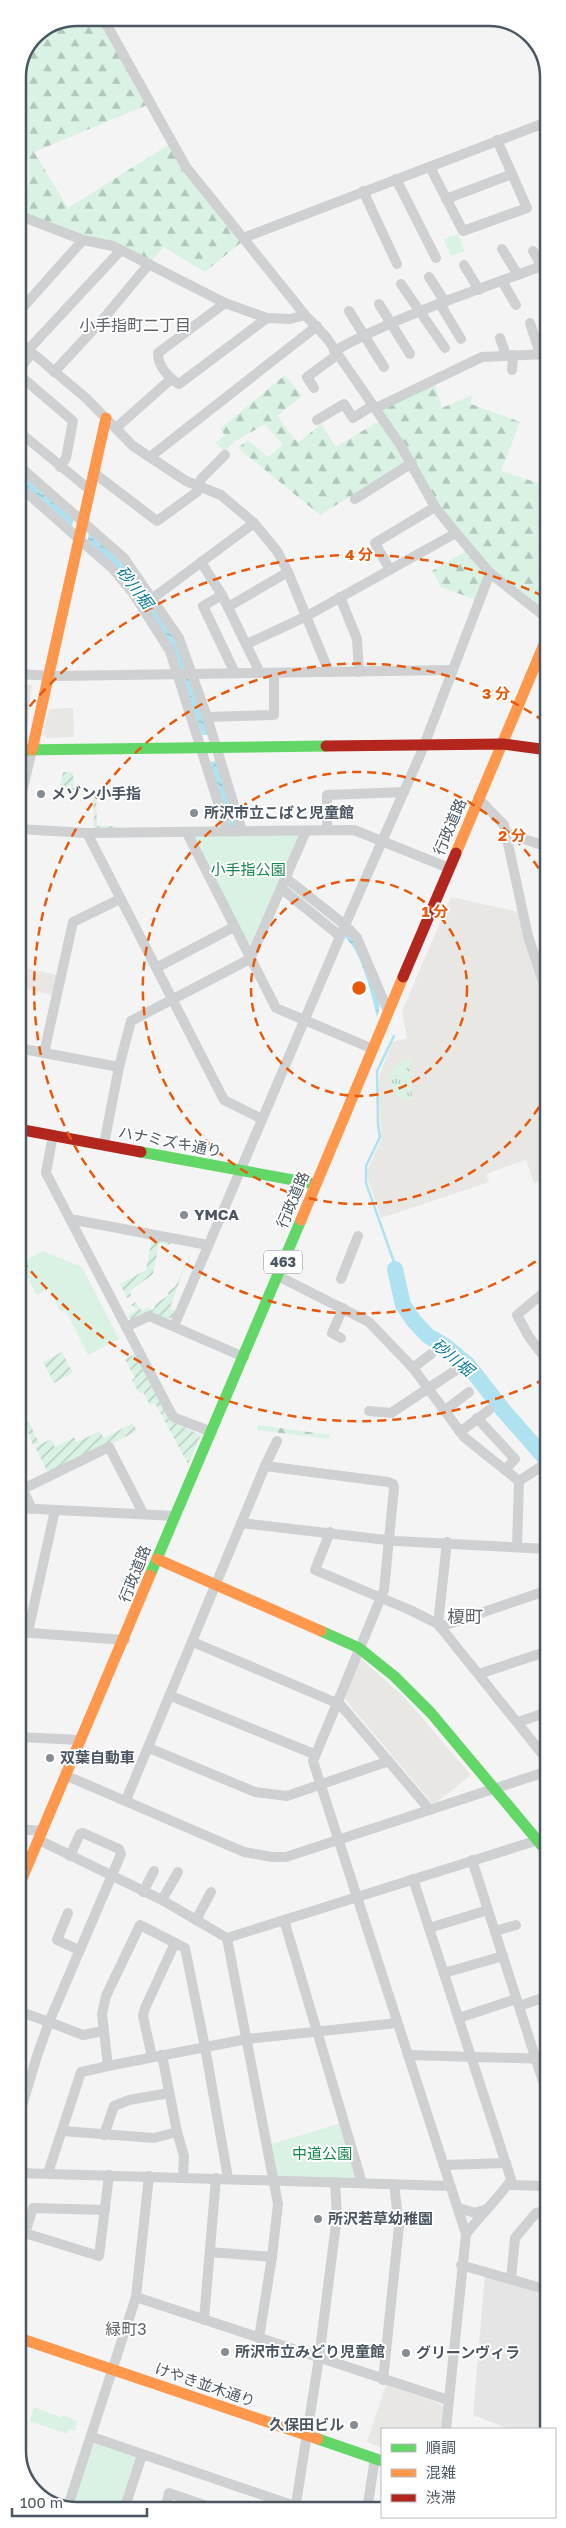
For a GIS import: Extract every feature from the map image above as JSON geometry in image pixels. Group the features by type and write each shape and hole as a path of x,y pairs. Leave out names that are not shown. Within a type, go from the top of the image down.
{"main road":[{"path":"32,750 106,418"},
{"name":"行政道路","path":"26,1857 40,1836 67,1776 175,1516 244,1357 540,654"},
{"path":"26,750 503,744 540,749"},
{"name":"ハナミズキ通り","path":"26,1130 316,1184"},
{"path":"157,1559 216,1583 359,1648 413,1693 494,1788 540,1835"},
{"name":"けやき並木通り","path":"26,2341 378,2459"}],"street":[{"path":"107,26 186,167 305,315 317,326 412,463 435,507 490,573 540,613"},
{"path":"243,238 540,125"},
{"path":"430,167 463,231 528,208 497,140"},
{"path":"446,198 512,174"},
{"path":"396,179 436,258"},
{"path":"363,191 398,264"},
{"path":"26,218 83,240 121,250 225,303 267,318 290,319 305,315"},
{"path":"26,303 83,240"},
{"path":"502,249 518,275"},
{"path":"26,359 121,250"},
{"path":"533,252 540,260"},
{"path":"54,372 104,318 149,264"},
{"path":"464,265 479,290"},
{"path":"314,388 307,377 336,353 364,334 420,311 540,267"},
{"path":"429,277 461,338"},
{"path":"502,281 516,305"},
{"path":"401,284 445,348"},
{"path":"225,303 158,354 158,361 171,379 178,384 267,318"},
{"path":"379,304 410,354"},
{"path":"349,311 384,367"},
{"path":"530,324 540,345"},
{"path":"150,457 317,326"},
{"path":"500,338 510,355 512,370"},
{"path":"26,348 106,418 132,446 186,481 221,495 254,523 277,551 288,572 329,672"},
{"path":"316,420 344,404 351,419 372,406 378,407 482,357 540,354"},
{"path":"26,379 73,421 66,458 60,467"},
{"path":"116,428 171,379"},
{"path":"26,438 90,490"},
{"path":"94,472 157,521 197,492 201,480 225,455"},
{"path":"355,499 412,463"},
{"path":"26,472 124,558 179,638 207,717 242,832"},
{"path":"26,478 29,475"},
{"path":"26,494 79,537 113,569 133,593 170,651 227,831"},
{"path":"390,570 375,543 435,507"},
{"path":"153,598 254,523"},
{"path":"247,644 307,616 456,534"},
{"path":"201,562 222,595 260,673"},
{"path":"228,607 288,572"},
{"path":"174,1326 304,1019 424,745 490,573"},
{"path":"222,595 203,606 235,673"},
{"path":"340,597 357,639 359,672"},
{"path":"26,674 453,670"},
{"path":"207,717 274,715 274,672"},
{"path":"26,775 32,750"},
{"path":"328,830 327,795 404,792"},
{"path":"478,798 504,825 528,936 540,973"},
{"path":"26,829 87,833 354,830 449,868"},
{"path":"104,1144 119,1067 131,1021 250,959 287,879 306,831"},
{"path":"87,833 224,1100 262,1119"},
{"path":"188,833 276,1008 373,1049"},
{"path":"506,833 540,844"},
{"path":"287,879 345,925 357,938 389,1012"},
{"path":"282,889 340,936"},
{"path":"44,1052 73,922 120,899"},
{"path":"156,968 234,927"},
{"path":"26,1049 119,1067"},
{"path":"53,1135 46,1173 174,1418 212,1432"},
{"path":"70,1219 208,1245"},
{"path":"341,1279 358,1236"},
{"path":"278,1276 369,1322 414,1368 460,1432 519,1481"},
{"path":"540,1295 517,1315 529,1337 540,1351"},
{"path":"341,1338 332,1333 343,1308"},
{"path":"126,1327 149,1316 244,1357"},
{"path":"414,1368 432,1354"},
{"path":"370,1411 391,1413 427,1387 432,1387 456,1370"},
{"path":"444,1411 469,1392"},
{"path":"460,1432 489,1410"},
{"path":"477,1418 515,1459 505,1470"},
{"path":"126,1800 277,1441"},
{"path":"26,1483 109,1446 143,1513"},
{"path":"265,1466 393,1484 384,1590 338,1702 314,1754 313,1761 466,2234 461,2265 446,2428"},
{"path":"519,1481 540,1468"},
{"path":"517,1547 519,1481"},
{"path":"26,1496 32,1509"},
{"path":"26,1509 175,1516"},
{"path":"26,1621 55,1510"},
{"path":"241,1523 388,1539 540,1548"},
{"path":"330,1532 315,1570 439,1625 540,1751"},
{"path":"439,1625 447,1542"},
{"path":"439,1625 540,1593"},
{"path":"26,1632 124,1640"},
{"path":"193,1642 338,1702 430,1810"},
{"path":"479,1674 540,1654"},
{"path":"171,1696 314,1754"},
{"path":"518,1722 540,1715"},
{"path":"26,1737 82,1740"},
{"path":"148,1748 255,1792 273,1796 287,1796 389,1761"},
{"path":"67,1776 244,1852 259,1856 286,1856 338,1841 540,1774"},
{"path":"26,1832 40,1836 70,1856 162,1900 227,1938 540,1839"},
{"path":"26,2092 49,2022 120,1854 119,1849 83,1833 80,1834 70,1856"},
{"path":"472,1860 540,2071"},
{"path":"144,1892 154,1871"},
{"path":"162,1900 178,1872"},
{"path":"413,1879 511,2179 510,2185 484,2210 466,2234"},
{"path":"196,1920 211,1892"},
{"path":"429,1928 488,1910"},
{"path":"68,1913 57,1940 79,1950"},
{"path":"284,1920 362,2183"},
{"path":"108,2066 102,2014 106,1996 140,1924 185,1948 228,2178"},
{"path":"495,1932 516,1925"},
{"path":"227,1938 275,2180 278,2217 259,2338"},
{"path":"175,1943 144,2008 143,2016 169,2092 184,2156 183,2176"},
{"path":"444,1974 503,1956"},
{"path":"459,2018 540,1998"},
{"path":"26,2013 83,2035 103,2031"},
{"path":"48,2173 81,2072 247,2039 397,2024"},
{"path":"408,2055 540,2058"},
{"path":"104,2135 114,2106 129,2100 169,2092"},
{"path":"62,2131 154,2138 178,2132"},
{"path":"444,2165 506,2163"},
{"path":"26,2173 183,2176 450,2186"},
{"path":"26,2233 99,2256 109,2175"},
{"path":"70,2501 114,2370 135,2298 149,2176"},
{"path":"204,2320 216,2178"},
{"path":"296,2502 337,2216 335,2182"},
{"path":"383,2380 399,2226 394,2184"},
{"path":"510,2185 540,2186"},
{"path":"26,2223 33,2208 105,2210"},
{"path":"459,2208 475,2213 484,2210"},
{"path":"511,2279 515,2238 536,2213 540,2212"},
{"path":"210,2252 272,2257"},
{"path":"461,2265 540,2288"},
{"path":"135,2298 448,2400"},
{"path":"92,2437 278,2502"},
{"path":"127,2502 142,2455"},
{"path":"369,2502 378,2459"},
{"path":"167,2502 169,2493 195,2502"}],"shaded area":[{"path":"26,685 32,685 26,735"},
{"path":"73,708 74,737 47,738 43,734 49,709"},
{"path":"451,897 519,912 540,988 540,1181 534,1183 526,1160 486,1174 489,1182 381,1218 366,1173 382,1138 378,1098 380,1073 393,1042 407,1038 402,1011"},
{"path":"26,968 57,975 52,995 26,989"},
{"path":"362,1660 404,1697 471,1775 437,1802 432,1803 343,1697 357,1661"},
{"path":"485,2275 540,2292 540,2428 506,2428 473,2415"},
{"path":"386,2385 441,2404 443,2407 441,2428 381,2428 381,2448 367,2442"}],"green space":[{"path":"78,26 107,26 147,105 34,152 68,208 170,144 243,241 205,272 164,247 151,261 26,214 29,160 26,159 26,78 30,58 35,49 41,41 58,30"},
{"path":"458,234 465,251 451,256 444,239"},
{"path":"285,375 302,396 277,416 298,443 321,424 336,447 379,421 406,460 405,463 320,515 238,448 248,440 268,457 283,445 265,424 234,442 225,451 215,443 225,435 220,429"},
{"path":"435,384 442,408 472,395 471,404 520,422 501,471 540,483 540,608 485,564 439,506 381,410"},
{"path":"466,551 485,575 476,600 441,587 432,571"},
{"path":"63,772 73,772 74,788 96,788 97,826 115,826 115,828 94,829 93,789 59,790"},
{"name":"小手指公園","path":"297,834 300,838 254,943 247,944 193,839 195,836"},
{"path":"410,1058 412,1100 396,1094 390,1078 394,1067"},
{"path":"152,1238 172,1242 171,1245 159,1243 153,1274 130,1291 131,1296 127,1298 120,1284 146,1270"},
{"path":"43,1251 82,1267 119,1339 88,1355 66,1311 61,1312 49,1289 37,1295 26,1274 26,1260"},
{"path":"187,1260 170,1308 176,1311 173,1318 130,1319 128,1315 138,1310 131,1305 135,1302 142,1311 149,1307 152,1310 155,1308 154,1305 169,1295 167,1292 175,1287"},
{"path":"62,1352 73,1373 54,1383 43,1362"},
{"path":"135,1354 170,1421 201,1435 188,1464 155,1403 150,1405 143,1392 139,1393 132,1380 135,1378 125,1359"},
{"path":"29,1422 39,1443 33,1445 26,1424"},
{"path":"133,1423 137,1431 49,1475 35,1447 51,1439 55,1447 74,1437 77,1442 100,1431 104,1438"},
{"path":"258,1425 330,1435 329,1439 257,1430"},
{"name":"中道公園","path":"341,2123 357,2175 354,2179 281,2177 277,2175 272,2144"},
{"path":"34,2407 62,2418 63,2415 77,2421 75,2431 69,2429 67,2434 30,2421"},
{"path":"97,2443 134,2456 136,2459 122,2502 74,2502 93,2445"}],"water":[{"path":"30,481 74,518 72,526 26,486"},
{"path":"89,532 125,566 180,646 188,669 181,669 122,573 88,540"},
{"path":"191,677 209,735 202,735 183,678"},
{"path":"218,761 239,827 231,827 210,762"},
{"path":"347,931 353,937 368,966 376,987 379,998 377,1017 361,963 345,937"}],"waterway":[{"name":"砂川堀","path":"26,480 30,484"},
{"name":"砂川堀","path":"394,1036 377,1071 380,1137 366,1166 366,1183 394,1262"},
{"name":"砂川堀","path":"395,1269 403,1305 414,1321 428,1336 444,1345 468,1365 503,1410 540,1452"}],"traffic: fast":[{"path":"26,750 326,746"},
{"path":"141,1152 315,1184"},
{"path":"150,1575 301,1220"},
{"path":"321,1631 359,1648 394,1676 431,1713 540,1843"},
{"path":"318,2439 381,2461"}],"traffic: slow":[{"path":"32,750 106,418"},
{"path":"456,853 540,654"},
{"path":"301,1220 403,977"},
{"path":"157,1559 321,1631"},
{"path":"26,1869 150,1575"},
{"path":"26,2340 318,2439"}],"traffic: jam":[{"path":"326,746 503,744 540,749"},
{"path":"403,977 456,853"},
{"path":"26,1130 141,1152"}],"place":[{"name":"メゾン小手指","path":"41,794"},
{"name":"所沢市立こばと児童館","path":"194,813"},
{"name":"YMCA","path":"184,1215"},
{"name":"双葉自動車","path":"50,1758"},
{"name":"所沢若草幼稚園","path":"318,2219"},
{"name":"所沢市立みどり児童館","path":"225,2352"},
{"name":"グリーンヴィラ","path":"406,2353"},
{"name":"久保田ビル","path":"354,2425"}],"district":[{"name":"小手指町二丁目","path":"135,325"},
{"name":"榎町","path":"465,1617"},
{"name":"緑町3","path":"126,2329"}]}
